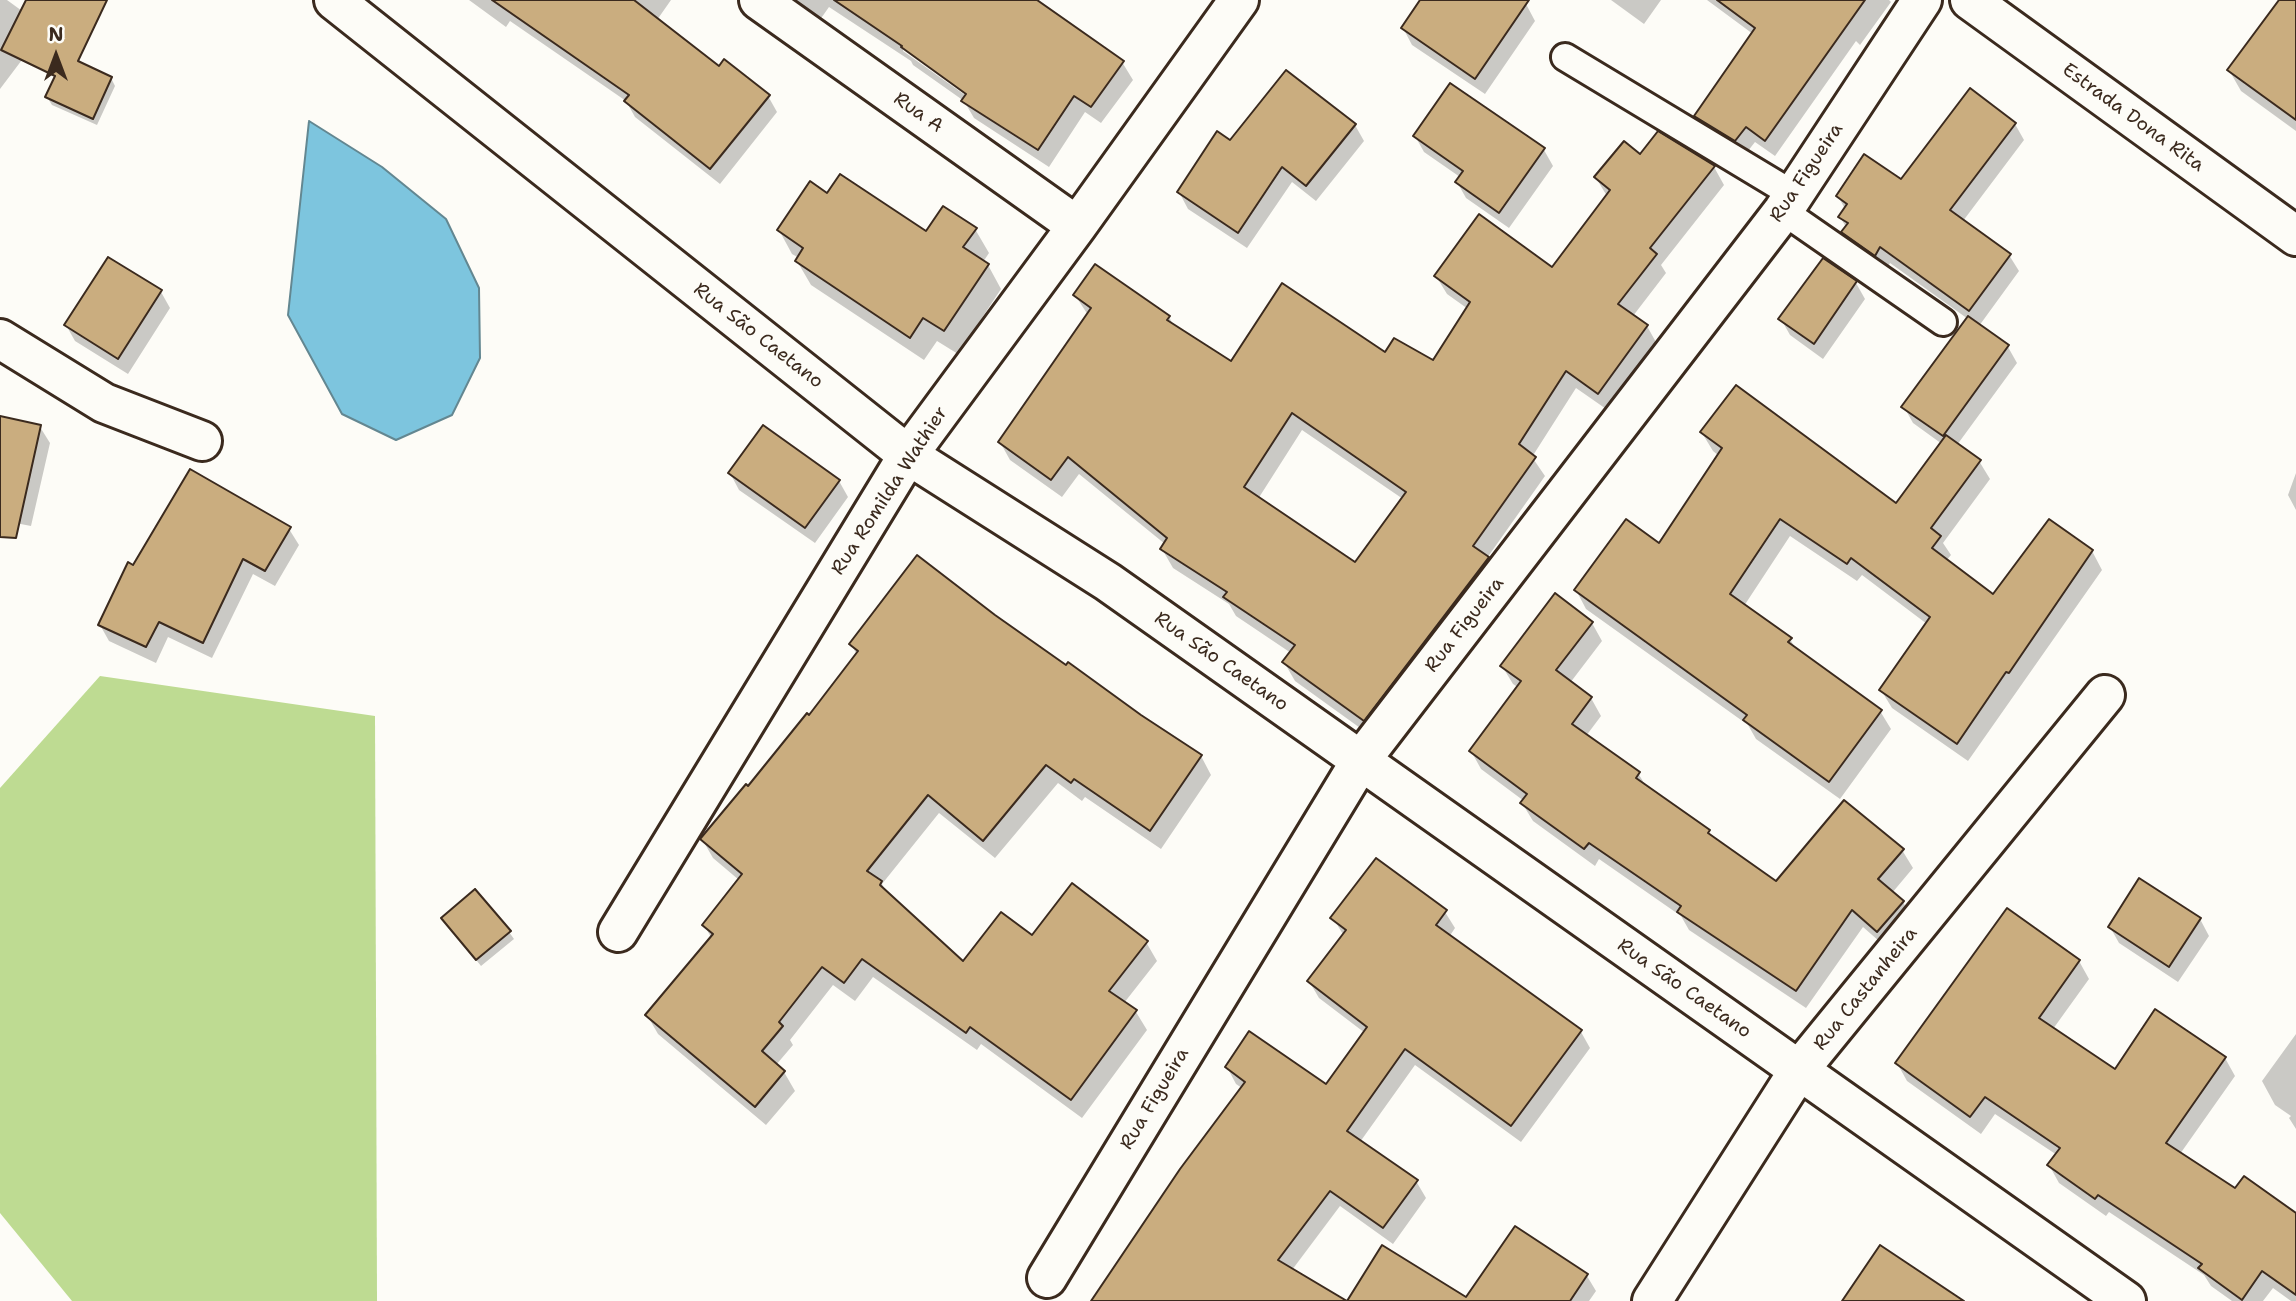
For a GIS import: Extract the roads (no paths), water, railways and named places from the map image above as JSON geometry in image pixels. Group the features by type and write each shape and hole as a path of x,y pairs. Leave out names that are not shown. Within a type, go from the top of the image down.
{"street":[{"name":"Rua São Caetano","path":"334,0 908,455 1108,582 2126,1301"},
{"name":"Rua A","path":"759,0 1077,226"},
{"name":"Rua Romilda Wathier","path":"618,932 908,455 1239,0"},
{"name":"Rua Figueira","path":"1047,1278 1361,761 1788,203 1922,0"},
{"name":"Estrada Dona Rita","path":"1981,3 2296,236"},
{"path":"0,340 104,403 202,441"},
{"name":"Rua Castanheira","path":"1652,1301 1799,1070 2105,695"}],"lane":[{"path":"1565,57 1788,203 1943,322"}],"water":[{"path":"309,121 382,167 446,219 479,288 480,358 452,415 396,440 342,414 288,315"}]}
